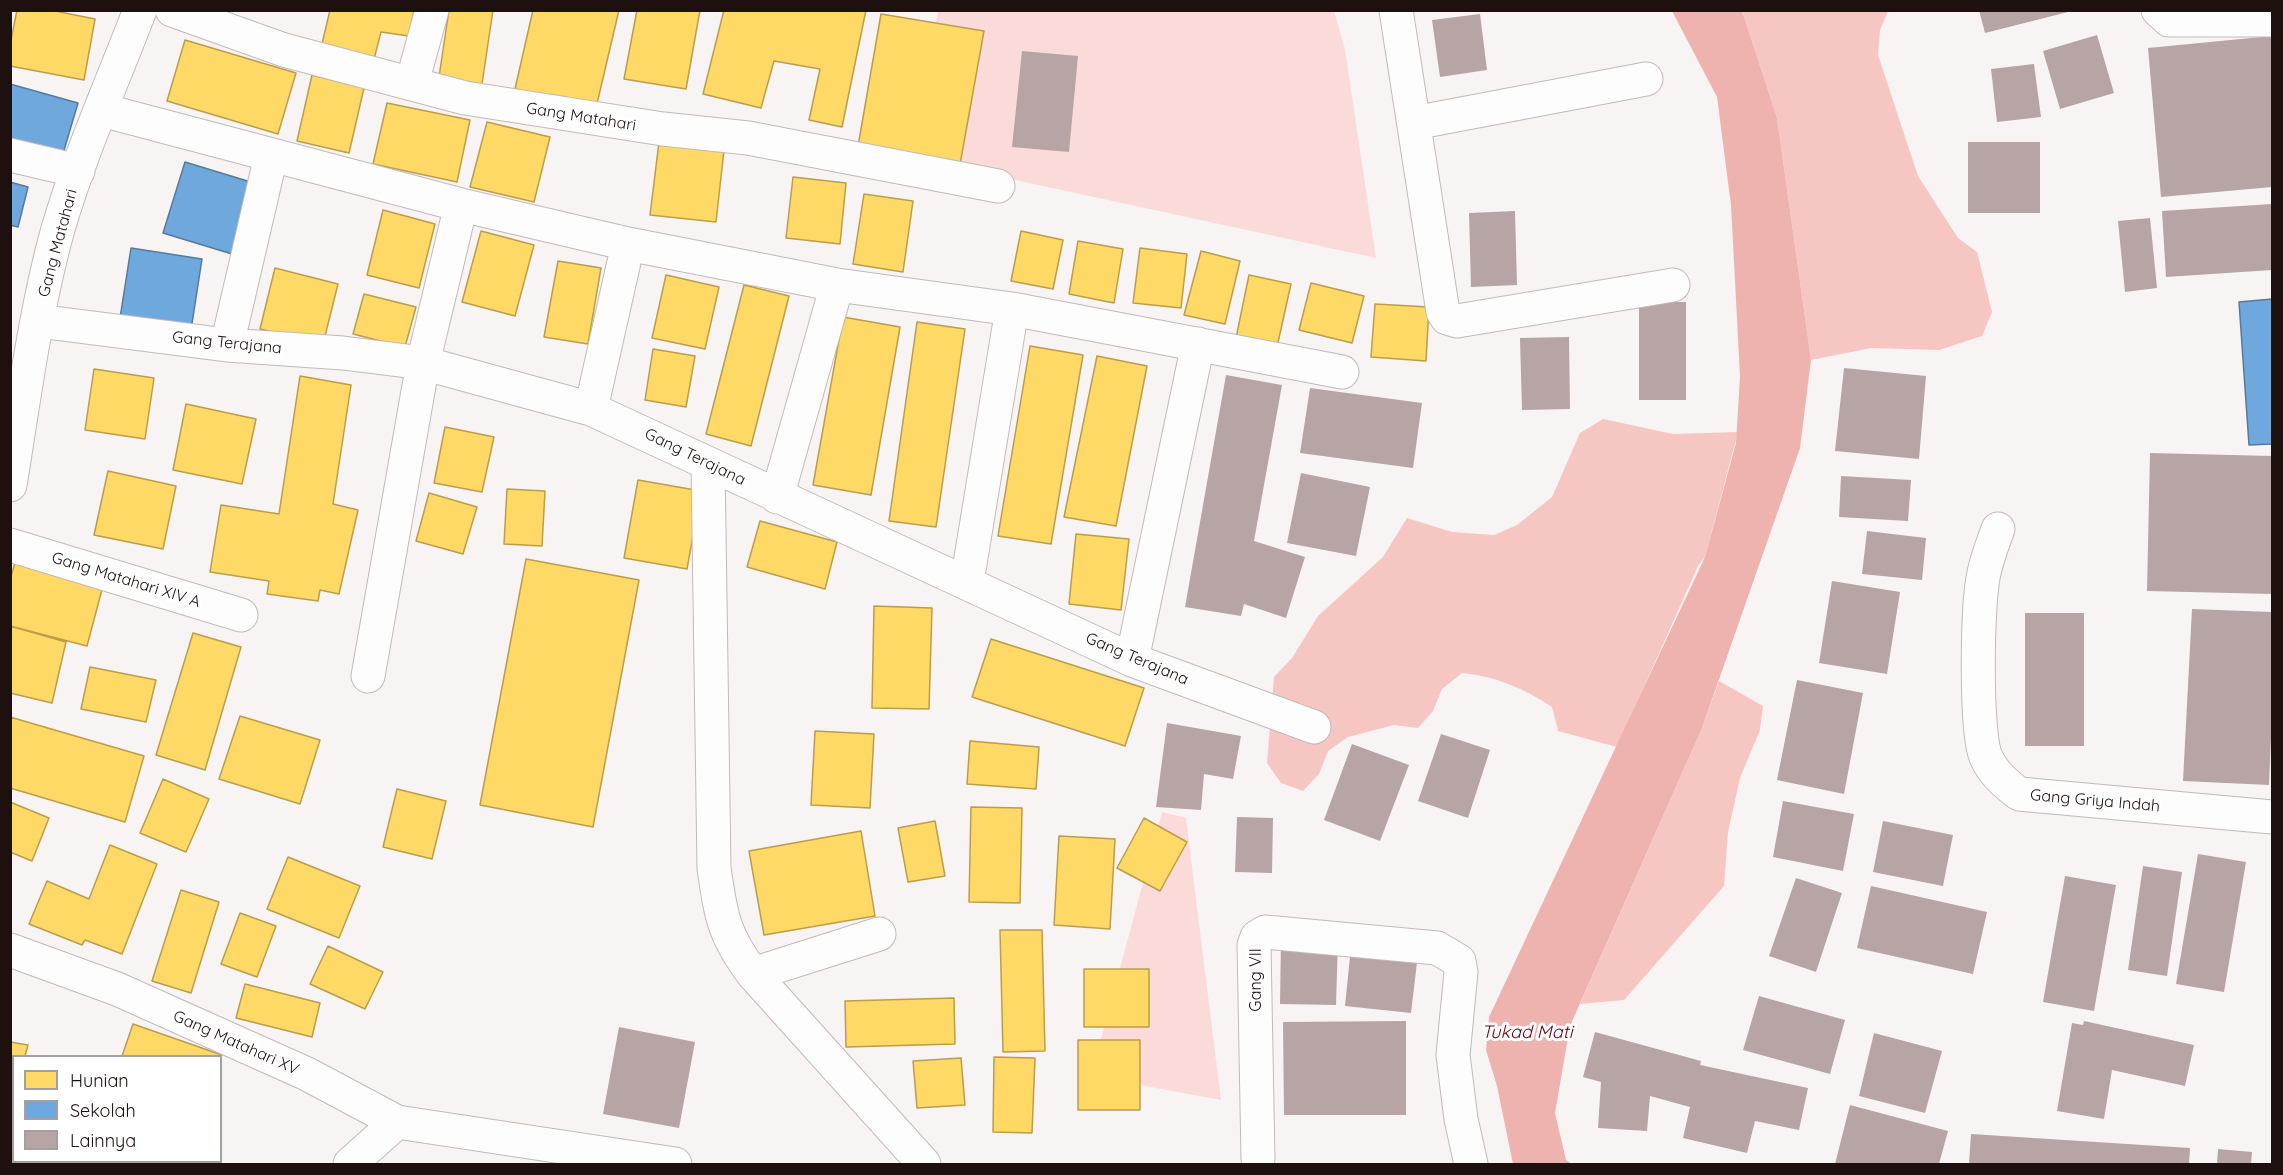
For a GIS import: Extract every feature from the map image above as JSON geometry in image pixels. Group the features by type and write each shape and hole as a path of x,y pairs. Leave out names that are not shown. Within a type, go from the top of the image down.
{"street":[{"name":"Gang Matahari","path":"10,484 17,398 38,321 58,230 78,171 140,10"},
{"name":"Gang Matahari","path":"172,10 284,50 497,104 663,129 748,138 998,186"},
{"path":"412,83 432,10"},
{"path":"1396,10 1443,312 1447,318 1456,321 1673,285"},
{"path":"2163,15 2272,20"},
{"path":"1414,123 1646,79"},
{"path":"102,110 461,205 628,244 837,285 1012,309 1342,372"},
{"path":"10,155 78,171"},
{"path":"226,345 271,156"},
{"path":"368,676 423,363 461,205"},
{"path":"591,409 628,244"},
{"path":"777,497 837,285"},
{"path":"967,582 1012,309"},
{"name":"Gang Terajana","path":"38,321 226,345 343,353 423,363 591,409 1132,660 1314,727"},
{"path":"1132,660 1198,344"},
{"path":"708,464 714,868 721,915 733,947 753,974 924,1164"},
{"name":"Gang Griya Indah","path":"1998,529 1984,573 1980,600 1980,728 1986,756 2001,780 2019,794 2272,817"},
{"name":"Gang Matahari XIV A","path":"10,545 241,615"},
{"name":"Gang VII","path":"1258,1159 1254,945 1257,937 1265,932 1437,948 1459,961 1461,972 1453,1055 1461,1119 1471,1164"},
{"path":"753,974 879,934"},
{"name":"Gang Matahari XV","path":"10,951 138,999 307,1074 398,1122 675,1164"},
{"path":"350,1164 398,1122"}],"shaded area":[{"path":"938,11 1334,11 1345,49 1376,258 909,157"},
{"path":"1742,11 1888,11 1880,30 1878,55 1918,176 1958,238 1977,252 1992,312 1982,336 1939,350 1871,348 1811,360 1777,118"},
{"path":"1603,419 1673,434 1738,432 1705,557 1698,566 1617,747 1558,731 1552,707 1542,700 1498,680 1462,673 1442,689 1433,711 1418,728 1394,725 1348,737 1328,751 1319,774 1303,791 1281,783 1267,763 1274,677 1292,658 1318,616 1383,557 1407,518 1452,532 1494,535 1517,525 1552,497 1580,433"},
{"path":"1719,681 1763,706 1760,730 1740,778 1728,832 1724,886 1624,1000 1580,1004 1702,728"},
{"path":"1162,812 1186,818 1221,1100 1091,1076"}],"water":[{"name":"Tukad Mati","path":"1672,11 1742,11 1777,118 1811,360 1800,448 1702,728 1570,1026 1555,1113 1566,1160 1572,1164 1513,1164 1497,1086 1486,1050 1489,1017 1705,557 1736,443 1740,376 1731,205 1717,97"}],"building: Hunian":[{"path":"17,10 50,10 95,19 84,80 10,66 10,45"},
{"path":"330,10 414,10 409,36 381,32 374,59 321,48"},
{"path":"449,10 493,10 482,84 439,77"},
{"path":"533,10 619,10 596,108 515,89"},
{"path":"637,10 700,10 686,89 624,79"},
{"path":"724,10 866,10 842,127 809,120 820,69 774,61 761,108 703,94"},
{"path":"881,14 984,31 959,170 857,152"},
{"path":"185,40 296,73 278,134 167,101"},
{"path":"312,75 364,88 349,153 297,141"},
{"path":"387,103 470,120 457,182 373,164"},
{"path":"487,122 550,137 534,202 470,187"},
{"path":"659,142 724,150 716,222 650,215"},
{"path":"793,177 846,183 840,244 786,238"},
{"path":"864,194 913,201 903,272 853,264"},
{"path":"383,210 435,224 419,288 367,275"},
{"path":"481,231 534,245 515,316 462,302"},
{"path":"1021,231 1063,240 1053,289 1011,281"},
{"path":"1078,241 1123,249 1114,303 1069,294"},
{"path":"1140,248 1187,254 1181,308 1133,303"},
{"path":"1201,251 1240,261 1225,324 1184,315"},
{"path":"558,261 601,268 588,344 544,337"},
{"path":"275,268 338,284 323,344 260,329"},
{"path":"666,275 719,287 705,349 652,338"},
{"path":"1249,275 1291,284 1277,347 1236,338"},
{"path":"1311,283 1364,296 1352,343 1299,330"},
{"path":"744,285 789,296 751,446 706,434"},
{"path":"364,294 416,307 405,347 353,334"},
{"path":"1375,304 1429,307 1426,361 1371,357"},
{"path":"843,317 900,327 871,495 813,485"},
{"path":"917,322 965,329 936,527 889,521"},
{"path":"1030,346 1083,355 1051,544 998,536"},
{"path":"653,349 695,356 686,407 645,400"},
{"path":"1097,356 1147,366 1116,526 1064,517"},
{"path":"94,369 154,378 145,439 85,430"},
{"path":"300,376 351,385 333,504 358,510 339,594 320,590 318,601 267,594 269,581 210,572 221,505 279,514"},
{"path":"186,404 256,419 242,484 173,470"},
{"path":"445,427 494,437 482,492 434,483"},
{"path":"108,471 176,486 163,549 94,535"},
{"path":"638,480 701,491 687,569 624,558"},
{"path":"507,489 545,491 542,546 504,544"},
{"path":"429,493 477,507 463,554 416,541"},
{"path":"760,521 837,542 825,589 747,567"},
{"path":"1076,534 1129,539 1121,610 1069,604"},
{"path":"16,559 104,582 87,646 10,626 10,580"},
{"path":"526,559 639,580 593,827 480,805"},
{"path":"874,606 932,608 929,709 872,708"},
{"path":"10,626 66,642 52,703 10,693"},
{"path":"193,633 241,647 205,770 156,755"},
{"path":"991,639 1144,688 1125,746 972,697"},
{"path":"90,667 156,680 146,722 81,709"},
{"path":"240,716 320,740 300,804 219,779"},
{"path":"10,717 144,756 125,822 10,788"},
{"path":"815,731 874,734 870,808 811,805"},
{"path":"970,741 1039,747 1036,789 967,784"},
{"path":"163,779 209,799 186,852 140,833"},
{"path":"397,789 446,801 432,859 383,847"},
{"path":"10,802 49,818 32,861 10,852"},
{"path":"971,807 1022,808 1020,903 969,902"},
{"path":"1144,818 1187,842 1160,891 1117,868"},
{"path":"935,821 945,876 908,882 898,828"},
{"path":"861,831 875,916 764,935 749,851"},
{"path":"1059,836 1115,839 1110,929 1054,925"},
{"path":"110,845 157,864 122,954 85,940 82,945 29,924 47,881 89,899"},
{"path":"288,857 360,886 339,938 267,909"},
{"path":"181,890 219,902 191,993 152,981"},
{"path":"240,913 276,926 257,977 221,964"},
{"path":"1000,930 1042,930 1045,1051 1003,1052"},
{"path":"328,946 383,972 365,1009 310,984"},
{"path":"1084,969 1149,969 1149,1027 1084,1027"},
{"path":"245,984 320,1003 312,1037 236,1018"},
{"path":"954,998 955,1044 846,1047 845,1001"},
{"path":"133,1024 222,1055 122,1055"},
{"path":"1078,1040 1140,1040 1140,1110 1078,1110"},
{"path":"10,1042 28,1045 25,1055 12,1055 12,1116 10,1116"},
{"path":"994,1057 1035,1058 1032,1133 993,1132"},
{"path":"961,1058 965,1105 917,1108 913,1061"},
{"path":"84,1163 184,1163 183,1164"}],"building: Sekolah":[{"path":"10,84 78,103 62,157 10,143"},
{"path":"185,162 254,183 232,254 163,233"},
{"path":"10,182 28,187 18,227 10,225"},
{"path":"131,248 202,259 191,330 120,318"},
{"path":"2272,299 2272,444 2249,445 2239,302"}],"building: Lainnya":[{"path":"1979,10 2072,10 2072,11 1985,33"},
{"path":"1480,14 1487,70 1440,77 1432,20"},
{"path":"2097,35 2114,93 2060,109 2043,51"},
{"path":"2272,36 2272,187 2161,197 2148,48"},
{"path":"1022,51 1078,56 1069,152 1012,147"},
{"path":"2034,64 2041,117 1997,122 1991,69"},
{"path":"1968,142 2040,142 2040,213 1968,213"},
{"path":"2272,204 2272,270 2166,277 2162,211"},
{"path":"1515,211 1517,285 1471,287 1469,213"},
{"path":"2150,218 2157,288 2125,292 2118,221"},
{"path":"1639,302 1686,302 1686,400 1639,400"},
{"path":"1569,337 1570,409 1522,410 1520,338"},
{"path":"1844,368 1926,376 1919,459 1835,451"},
{"path":"1226,375 1282,385 1254,541 1305,557 1286,618 1244,604 1241,616 1185,607"},
{"path":"1310,388 1422,403 1413,468 1300,453"},
{"path":"2150,453 2272,456 2272,594 2147,591"},
{"path":"1301,473 1370,487 1356,556 1287,543"},
{"path":"1841,476 1911,480 1908,521 1839,517"},
{"path":"1867,531 1926,538 1922,580 1862,574"},
{"path":"1832,581 1900,592 1887,674 1819,663"},
{"path":"2192,609 2272,612 2269,785 2183,781"},
{"path":"2025,613 2084,613 2084,746 2025,746"},
{"path":"1797,680 1863,693 1844,794 1777,780"},
{"path":"1167,723 1241,736 1233,779 1204,774 1201,810 1156,807"},
{"path":"1441,734 1490,750 1468,818 1418,801"},
{"path":"1352,744 1409,765 1380,841 1324,820"},
{"path":"1783,801 1854,814 1843,871 1773,857"},
{"path":"1237,817 1273,818 1272,873 1235,872"},
{"path":"1883,821 1953,835 1943,886 1873,872"},
{"path":"2198,854 2246,862 2224,992 2176,984"},
{"path":"2143,866 2182,872 2167,976 2128,970"},
{"path":"2065,876 2116,885 2094,1011 2043,1002"},
{"path":"1796,878 1842,893 1816,972 1769,956"},
{"path":"1871,886 1987,912 1973,974 1857,948"},
{"path":"1281,938 1338,939 1336,1005 1280,1004"},
{"path":"1351,947 1418,954 1411,1013 1345,1006"},
{"path":"1759,996 1845,1020 1830,1074 1743,1050"},
{"path":"1406,1021 1406,1115 1284,1115 1283,1022"},
{"path":"2084,1021 2194,1045 2185,1086 2112,1070 2104,1119 2057,1111 2072,1023 2083,1025"},
{"path":"619,1027 695,1042 679,1128 603,1114"},
{"path":"1595,1032 1701,1061 1700,1065 1808,1088 1799,1130 1755,1121 1747,1153 1683,1138 1690,1107 1650,1096 1647,1131 1598,1128 1601,1082 1583,1077"},
{"path":"1874,1033 1942,1051 1925,1113 1859,1096"},
{"path":"1850,1105 1948,1131 1939,1164 1835,1164"},
{"path":"1971,1134 2190,1148 2189,1164 1969,1164"},
{"path":"2218,1149 2252,1152 2251,1164 2217,1164"}]}
